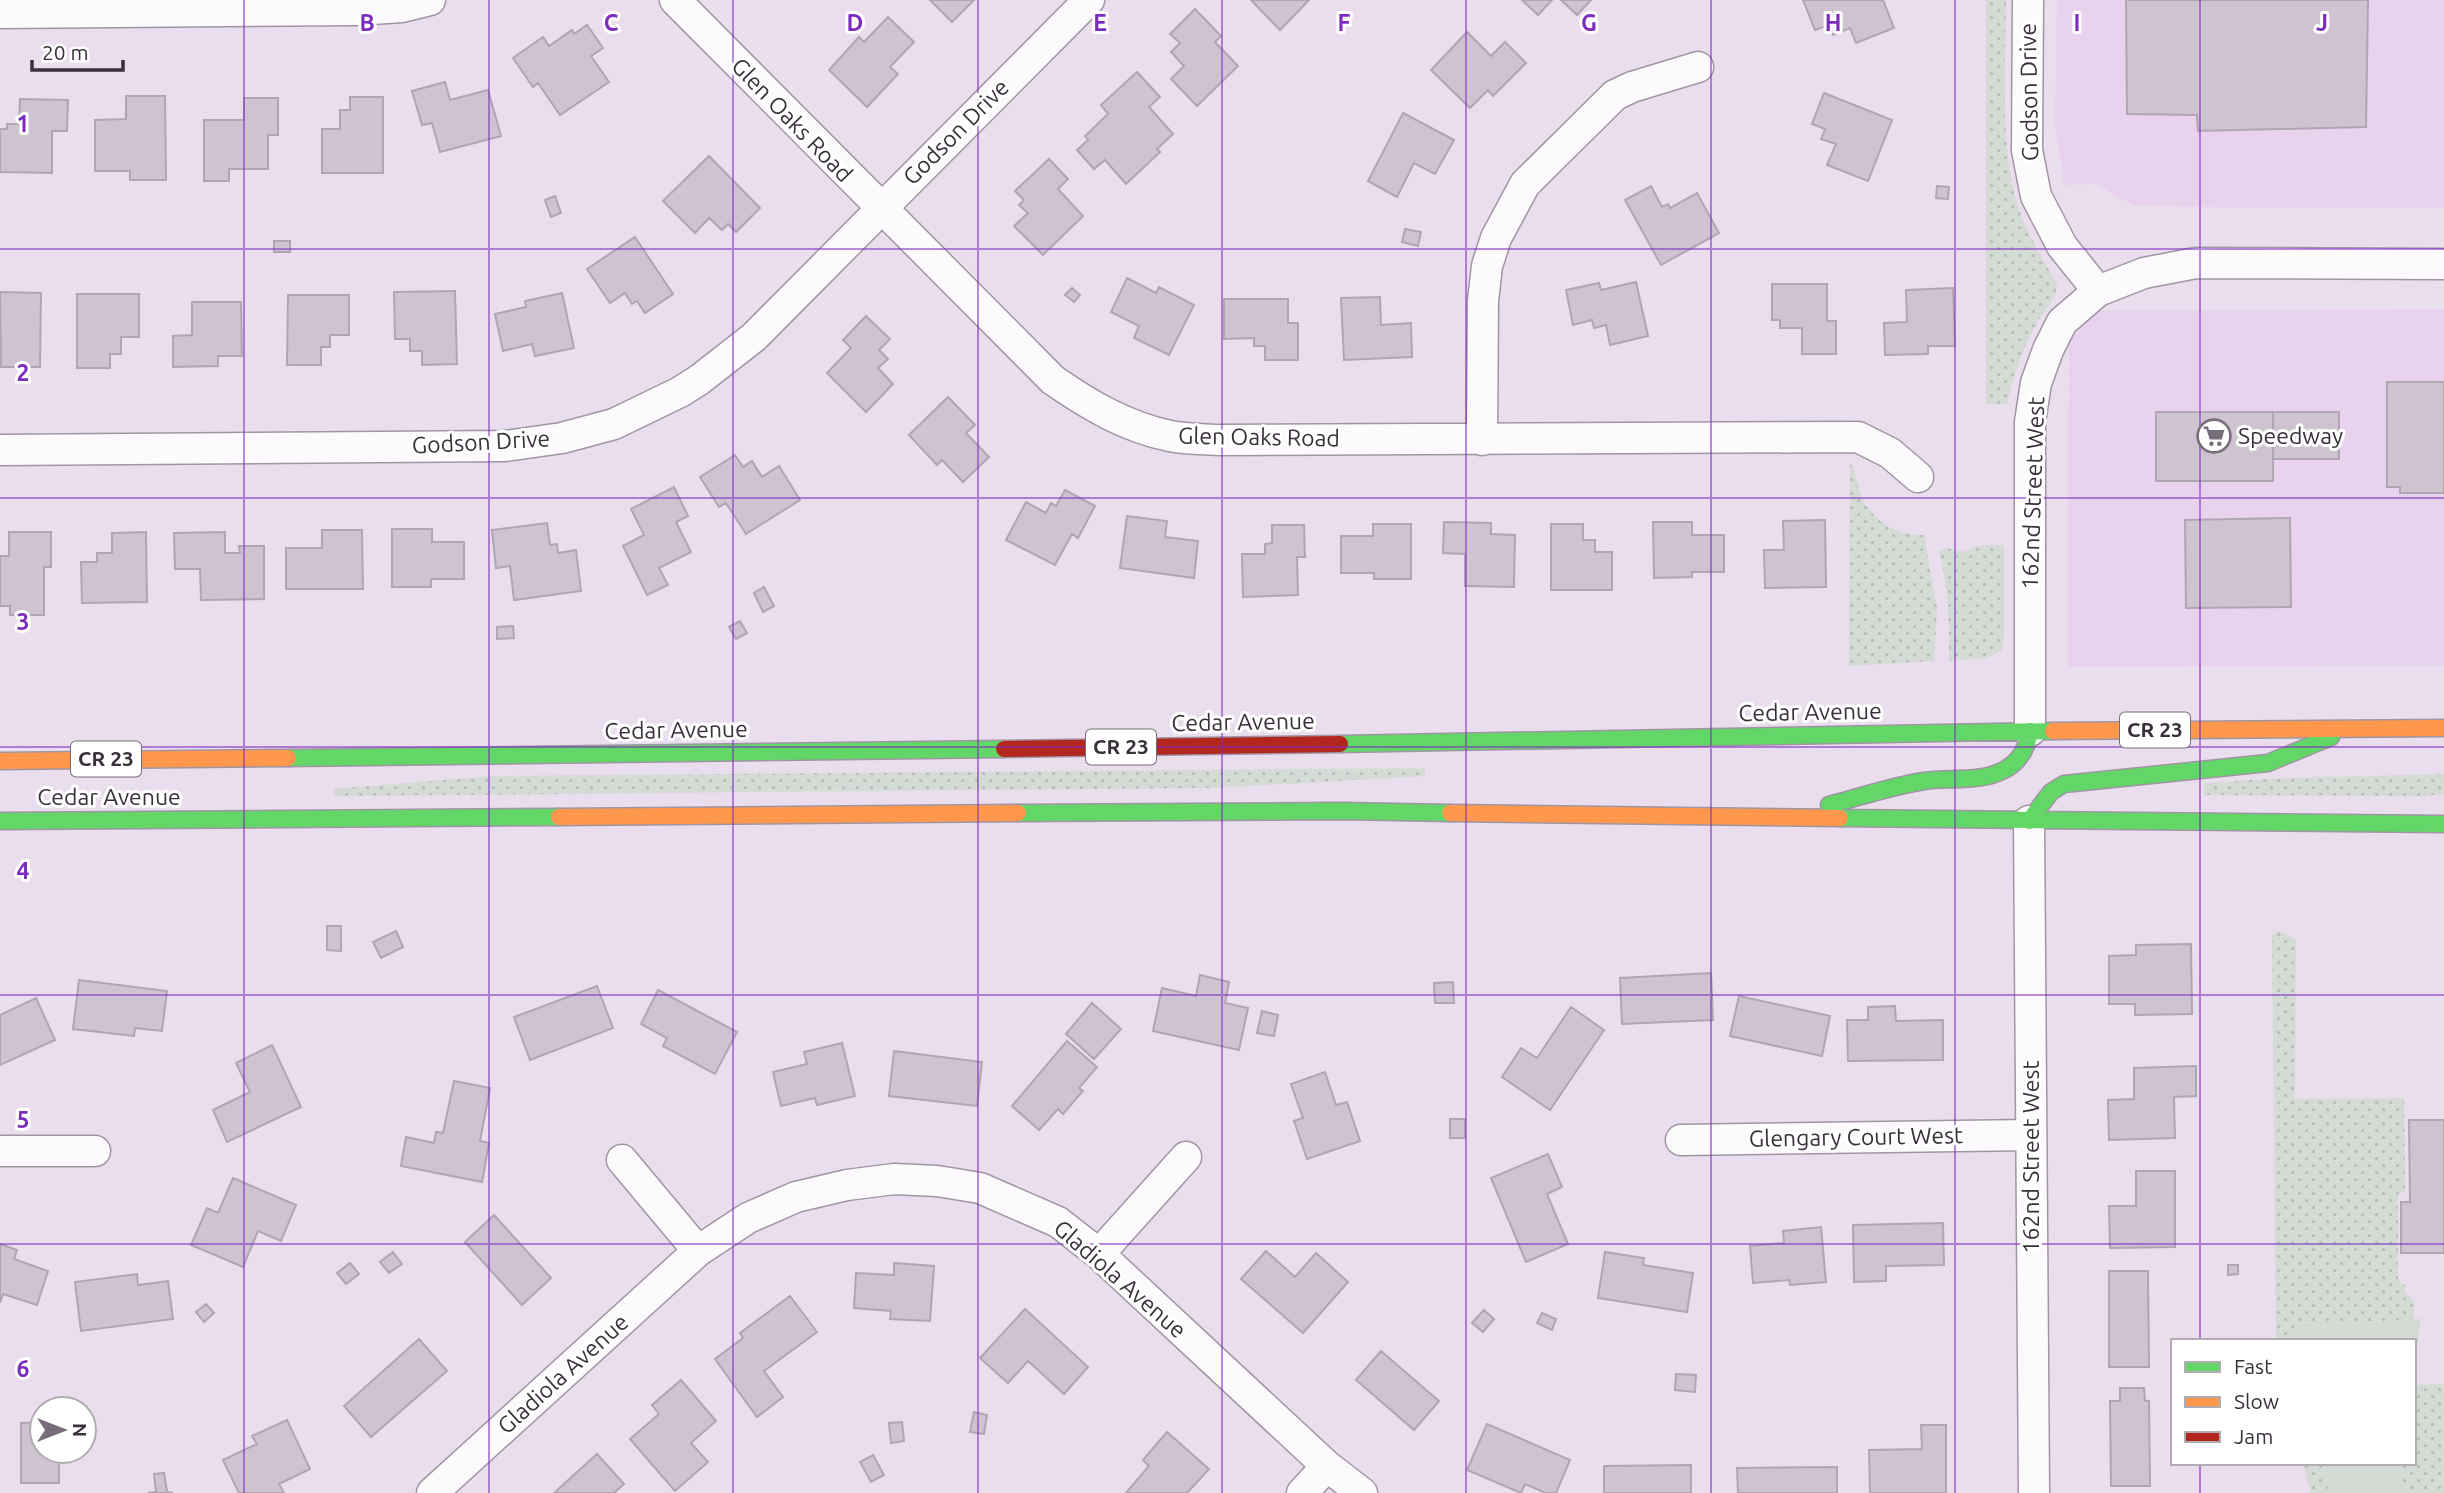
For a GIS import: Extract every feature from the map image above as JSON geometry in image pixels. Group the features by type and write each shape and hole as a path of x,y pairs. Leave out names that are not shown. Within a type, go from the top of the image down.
{"main road":[{"name":"Cedar Avenue","path":"0,761 1121,747 2030,731 2444,728"},
{"path":"2029,821 2051,792 2064,784 2268,762 2350,730"},
{"path":"1779,818 1923,781 1990,775 2005,770 2028,748 2030,731"},
{"name":"Cedar Avenue","path":"0,821 1328,811 2444,824"}],"street":[{"path":"0,13 356,10 402,7 430,0"},
{"name":"Glen Oaks Road","path":"675,0 1053,380 1092,407 1130,425 1171,436 1218,440 1858,437 1890,453 1918,477"},
{"name":"Godson Drive","path":"0,450 505,446 562,438 602,428 638,414 680,392 754,337 1088,0"},
{"name":"Godson Drive","path":"2028,0 2027,150 2036,196 2062,246 2098,291"},
{"path":"1482,440 1483,300 1487,266 1496,238 1525,184 1615,95 1632,87 1698,67"},
{"name":"162nd Street West","path":"2030,731 2030,422 2036,383 2052,340 2062,322 2098,291 2144,273 2196,263 2444,264"},
{"name":"162nd Street West","path":"2029,821 2034,1493"},
{"name":"Glengary Court West","path":"1681,1140 2031,1135"},
{"path":"0,1151 95,1151"},
{"path":"1098,1254 1186,1157"},
{"path":"622,1160 698,1251"},
{"name":"Gladiola Avenue","path":"432,1493 698,1251 748,1218 796,1197 847,1185 894,1179 937,1181 980,1188 1058,1222 1098,1254 1327,1466 1362,1493"},
{"path":"1302,1493 1327,1466"}],"shaded area":[{"path":"1986,0 2006,0 2006,139 2014,193 2022,218 2057,284 2052,301 2035,327 2022,355 2007,404 1986,404"},
{"path":"2057,0 2444,0 2444,208 2134,205 2095,184 2064,185 2055,123"},
{"path":"2444,309 2444,666 2068,667 2069,311"},
{"path":"1850,463 1861,495 1879,520 1904,533 1924,535 1937,608 1934,661 1849,666"},
{"path":"2004,545 2002,650 1987,658 1949,661 1947,592 1939,551 1946,548 1964,552 1977,546"},
{"path":"1425,768 1425,776 1210,788 335,796 333,789 493,776"},
{"path":"2444,774 2444,794 2423,796 2204,795 2204,783"},
{"path":"2278,931 2296,939 2295,1099 2404,1098 2405,1192 2398,1194 2398,1281 2406,1286 2404,1292 2414,1301 2414,1319 2296,1327 2298,1339 2276,1339 2272,935"},
{"path":"2421,1319 2416,1356 2416,1339 2298,1339 2296,1327"},
{"path":"2444,1384 2444,1493 2398,1493 2402,1465 2416,1465 2416,1385"},
{"path":"2304,1465 2323,1465 2329,1493 2311,1493"},
{"path":"2323,1465 2402,1465 2398,1493 2329,1493"}],"building":[{"path":"930,0 974,0 952,22"},
{"path":"1251,0 1309,0 1280,30"},
{"path":"1522,0 1552,0 1538,15"},
{"path":"1561,0 1591,0 1577,15"},
{"path":"1803,0 1883,0 1894,28 1856,43 1850,28 1833,35 1829,25 1815,30"},
{"path":"2126,0 2368,0 2366,127 2198,131 2197,115 2127,114"},
{"path":"1195,9 1221,36 1215,42 1238,66 1197,106 1171,79 1184,66 1171,52 1180,43 1170,34"},
{"path":"888,17 914,42 890,67 898,74 867,107 829,70 859,37 864,42"},
{"path":"587,25 603,48 591,56 609,82 560,115 538,83 533,87 513,58 543,37 549,46 572,30 574,34"},
{"path":"1467,32 1491,56 1505,42 1526,63 1493,96 1488,90 1470,108 1431,70"},
{"path":"1137,72 1160,97 1149,107 1173,134 1157,149 1160,152 1126,184 1105,160 1094,169 1077,150 1088,140 1085,136 1108,114 1101,105"},
{"path":"445,82 450,100 488,90 501,136 440,152 432,123 422,125 412,91"},
{"path":"1824,93 1892,120 1868,181 1827,165 1836,144 1821,139 1825,129 1812,124"},
{"path":"126,96 165,96 166,180 130,180 130,171 95,171 95,120 126,119"},
{"path":"350,97 383,97 383,173 322,173 322,129 340,129 340,110 350,110"},
{"path":"244,98 278,98 278,135 268,135 268,169 229,169 229,181 204,181 204,120 244,120"},
{"path":"20,99 68,100 67,131 52,131 52,173 0,172 0,129 7,129 7,124 19,124"},
{"path":"1403,113 1454,140 1435,174 1414,163 1397,197 1368,181"},
{"path":"709,156 760,208 736,232 728,224 722,230 709,218 695,233 663,201"},
{"path":"1049,159 1068,179 1058,189 1083,216 1043,255 1014,226 1028,213 1019,205 1024,200 1015,191"},
{"path":"1651,186 1662,207 1668,204 1670,208 1697,193 1719,233 1661,265 1625,200"},
{"path":"1937,186 1949,187 1948,199 1936,198"},
{"path":"555,196 561,213 551,217 545,200"},
{"path":"1405,229 1421,232 1418,246 1402,242"},
{"path":"635,237 673,294 645,313 637,301 632,304 625,293 610,303 587,269"},
{"path":"274,241 290,241 290,252 274,252"},
{"path":"1127,278 1156,293 1159,287 1194,305 1169,355 1134,338 1139,326 1111,312"},
{"path":"1636,282 1648,336 1610,345 1606,325 1594,328 1592,320 1573,325 1566,290 1599,283 1601,290"},
{"path":"1772,284 1827,284 1827,321 1836,321 1836,354 1802,354 1802,328 1780,328 1780,320 1772,320"},
{"path":"1072,288 1080,295 1074,302 1065,295"},
{"path":"1953,288 1955,346 1928,346 1928,354 1885,355 1884,323 1907,322 1906,290"},
{"path":"455,291 457,364 422,365 422,351 410,351 410,339 395,339 394,292"},
{"path":"0,292 41,293 40,367 1,367"},
{"path":"562,293 574,348 535,356 532,344 503,351 495,314 526,307 525,301"},
{"path":"77,294 139,294 139,337 121,337 121,354 110,354 110,368 77,368"},
{"path":"288,295 349,295 349,335 330,335 330,347 321,347 321,365 287,365"},
{"path":"1380,297 1381,325 1411,323 1412,357 1344,360 1341,298"},
{"path":"1224,299 1288,299 1288,323 1298,323 1298,360 1265,360 1265,346 1254,346 1254,338 1224,339"},
{"path":"192,302 241,302 242,356 218,356 218,366 173,367 173,336 192,335"},
{"path":"866,316 890,339 879,350 888,359 878,368 893,384 866,412 827,373 851,348 843,340"},
{"path":"2387,382 2444,382 2444,493 2400,493 2400,487 2387,487"},
{"path":"948,397 975,425 966,433 989,457 963,482 942,460 937,465 909,435"},
{"name":"Speedway","path":"2156,412 2273,412 2273,481 2156,481"},
{"path":"2273,412 2339,412 2339,459 2273,459"},
{"path":"735,455 743,467 752,461 762,477 779,466 800,500 746,534 726,503 719,507 700,477"},
{"path":"674,487 688,516 676,522 691,552 659,568 668,585 647,595 623,546 644,535 631,509"},
{"path":"1065,490 1095,506 1078,538 1072,534 1055,565 1006,540 1026,502 1046,513 1051,503 1056,506"},
{"path":"1127,516 1167,521 1165,537 1198,541 1194,578 1120,568"},
{"path":"2290,518 2291,607 2186,608 2185,520"},
{"path":"1825,520 1826,587 1765,588 1764,550 1784,550 1783,521"},
{"path":"1444,522 1491,523 1491,534 1515,535 1514,587 1465,586 1465,554 1443,553"},
{"path":"1653,522 1692,522 1692,535 1724,535 1724,572 1692,572 1692,577 1654,578"},
{"path":"547,523 550,545 557,544 558,553 576,550 581,591 514,600 510,566 496,568 492,530"},
{"path":"1373,524 1411,524 1411,579 1374,579 1374,573 1341,573 1341,536 1373,536"},
{"path":"1551,524 1583,524 1583,540 1595,540 1595,552 1612,552 1612,590 1551,590"},
{"path":"1272,525 1304,525 1305,557 1297,557 1298,595 1243,597 1242,554 1265,554 1265,544 1272,543"},
{"path":"392,529 432,529 432,542 464,542 464,579 431,579 431,587 392,587"},
{"path":"322,530 362,530 363,589 286,589 286,548 322,548"},
{"path":"9,532 51,532 51,567 44,567 44,615 10,615 10,606 0,606 0,556 9,556"},
{"path":"146,532 147,602 82,603 81,562 97,562 97,553 112,553 112,533"},
{"path":"225,532 225,553 240,553 239,546 264,546 264,599 201,600 200,569 175,569 174,533"},
{"path":"764,587 774,606 763,612 754,593"},
{"path":"740,621 747,633 736,639 729,627"},
{"path":"513,626 514,638 497,639 497,627"},
{"path":"327,926 341,926 341,951 327,950"},
{"path":"396,931 403,947 381,958 373,942"},
{"path":"2191,944 2192,1014 2135,1015 2135,1004 2109,1004 2109,956 2136,955 2136,945"},
{"path":"1711,973 1713,1020 1622,1024 1620,978"},
{"path":"1200,975 1229,982 1225,1003 1248,1008 1239,1050 1153,1031 1162,988 1196,996"},
{"path":"79,980 167,991 162,1031 135,1028 134,1036 73,1029"},
{"path":"1453,982 1454,1003 1435,1003 1434,983"},
{"path":"597,986 613,1028 530,1060 514,1017"},
{"path":"658,990 737,1032 715,1074 663,1046 667,1038 641,1024"},
{"path":"1739,996 1830,1016 1822,1056 1730,1036"},
{"path":"36,998 55,1040 0,1065 0,1015"},
{"path":"1092,1003 1121,1029 1094,1059 1066,1034"},
{"path":"1895,1006 1896,1021 1943,1020 1943,1060 1848,1061 1847,1020 1868,1020 1868,1007"},
{"path":"1571,1007 1604,1030 1550,1110 1502,1077 1521,1048 1537,1058"},
{"path":"1262,1011 1278,1015 1274,1036 1257,1033"},
{"path":"1067,1041 1097,1067 1079,1088 1083,1091 1063,1114 1058,1109 1039,1130 1012,1106"},
{"path":"842,1043 855,1096 817,1105 815,1098 781,1106 773,1072 807,1064 804,1052"},
{"path":"272,1045 301,1107 227,1142 213,1110 250,1092 236,1063"},
{"path":"894,1051 982,1062 977,1106 889,1096"},
{"path":"2196,1066 2196,1096 2174,1097 2175,1138 2109,1140 2108,1100 2134,1099 2134,1068"},
{"path":"1325,1072 1336,1105 1347,1102 1360,1141 1307,1159 1294,1121 1303,1118 1291,1084"},
{"path":"454,1081 490,1088 480,1141 489,1143 482,1182 401,1166 406,1137 434,1143 436,1132 443,1133"},
{"path":"1450,1119 1465,1119 1465,1138 1450,1138"},
{"path":"2409,1120 2444,1120 2444,1253 2401,1253 2401,1202 2410,1202"},
{"path":"1548,1154 1562,1187 1547,1194 1568,1244 1526,1262 1491,1178"},
{"path":"2136,1171 2175,1171 2175,1247 2110,1248 2109,1206 2136,1206"},
{"path":"233,1178 296,1205 281,1241 258,1231 243,1267 191,1245 207,1208 218,1213"},
{"path":"494,1215 551,1278 522,1305 465,1242"},
{"path":"1943,1223 1944,1265 1886,1266 1886,1281 1854,1282 1853,1225"},
{"path":"1821,1227 1826,1282 1790,1285 1789,1280 1753,1283 1750,1246 1784,1243 1783,1231"},
{"path":"0,1244 17,1250 14,1259 48,1271 37,1305 3,1294 0,1303"},
{"path":"1266,1251 1295,1277 1316,1253 1348,1282 1303,1333 1241,1279"},
{"path":"393,1252 402,1264 389,1273 380,1262"},
{"path":"1605,1252 1644,1258 1643,1265 1693,1273 1687,1312 1598,1298"},
{"path":"350,1263 359,1274 346,1284 337,1273"},
{"path":"894,1263 934,1266 930,1321 890,1319 891,1311 854,1308 856,1273 894,1275"},
{"path":"2228,1265 2238,1265 2238,1274 2228,1275"},
{"path":"2109,1271 2148,1271 2149,1367 2109,1367"},
{"path":"137,1274 138,1285 168,1281 173,1319 81,1331 75,1282"},
{"path":"790,1296 817,1332 764,1371 783,1397 757,1417 715,1359 743,1338 740,1333"},
{"path":"206,1304 214,1313 204,1322 196,1312"},
{"path":"1025,1309 1088,1367 1064,1394 1028,1361 1008,1383 980,1358"},
{"path":"1484,1310 1494,1319 1483,1332 1472,1323"},
{"path":"1542,1313 1556,1319 1552,1330 1537,1323"},
{"path":"419,1339 447,1371 371,1437 344,1406"},
{"path":"1381,1351 1439,1401 1414,1430 1356,1380"},
{"path":"1676,1374 1696,1375 1695,1392 1675,1390"},
{"path":"681,1380 716,1421 691,1443 708,1462 675,1491 630,1439 659,1414 652,1405"},
{"path":"2120,1388 2144,1388 2145,1401 2149,1401 2150,1486 2111,1486 2110,1401 2120,1401"},
{"path":"974,1412 987,1415 984,1434 970,1432"},
{"path":"287,1420 310,1469 279,1484 284,1493 239,1493 223,1460 257,1444 252,1436"},
{"path":"902,1422 904,1441 891,1443 889,1423"},
{"path":"21,1423 28,1423 28,1465 59,1465 59,1483 21,1483"},
{"path":"1487,1424 1570,1460 1556,1493 1546,1493 1525,1484 1521,1493 1467,1470"},
{"path":"1921,1425 1946,1425 1946,1493 1870,1493 1869,1450 1922,1449"},
{"path":"1167,1432 1209,1469 1187,1493 1126,1493 1149,1466 1143,1460"},
{"path":"597,1454 624,1484 614,1493 554,1493"},
{"path":"873,1455 884,1475 871,1482 860,1462"},
{"path":"1691,1465 1691,1493 1604,1493 1604,1466"},
{"path":"1837,1467 1837,1493 1738,1493 1737,1468"},
{"path":"164,1473 167,1492 173,1493 148,1493 156,1492 154,1474"}],"traffic: fast":[{"path":"1829,805 1912,783 1995,774 2010,767 2018,759 2025,749 2030,731"},
{"path":"1340,744 2053,731"},
{"path":"2029,821 2051,792 2064,784 2268,763 2331,737"},
{"path":"288,758 1004,749"},
{"path":"1018,813 1450,813"},
{"path":"0,821 559,817"},
{"path":"1840,818 2444,824"}],"traffic: slow":[{"path":"2053,731 2444,728"},
{"path":"0,761 288,758"},
{"path":"559,817 1018,813"},
{"path":"1450,813 1840,818"}],"traffic: jam":[{"path":"1004,749 1340,744"}],"place":[{"name":"Speedway","path":"2214,436"}]}
